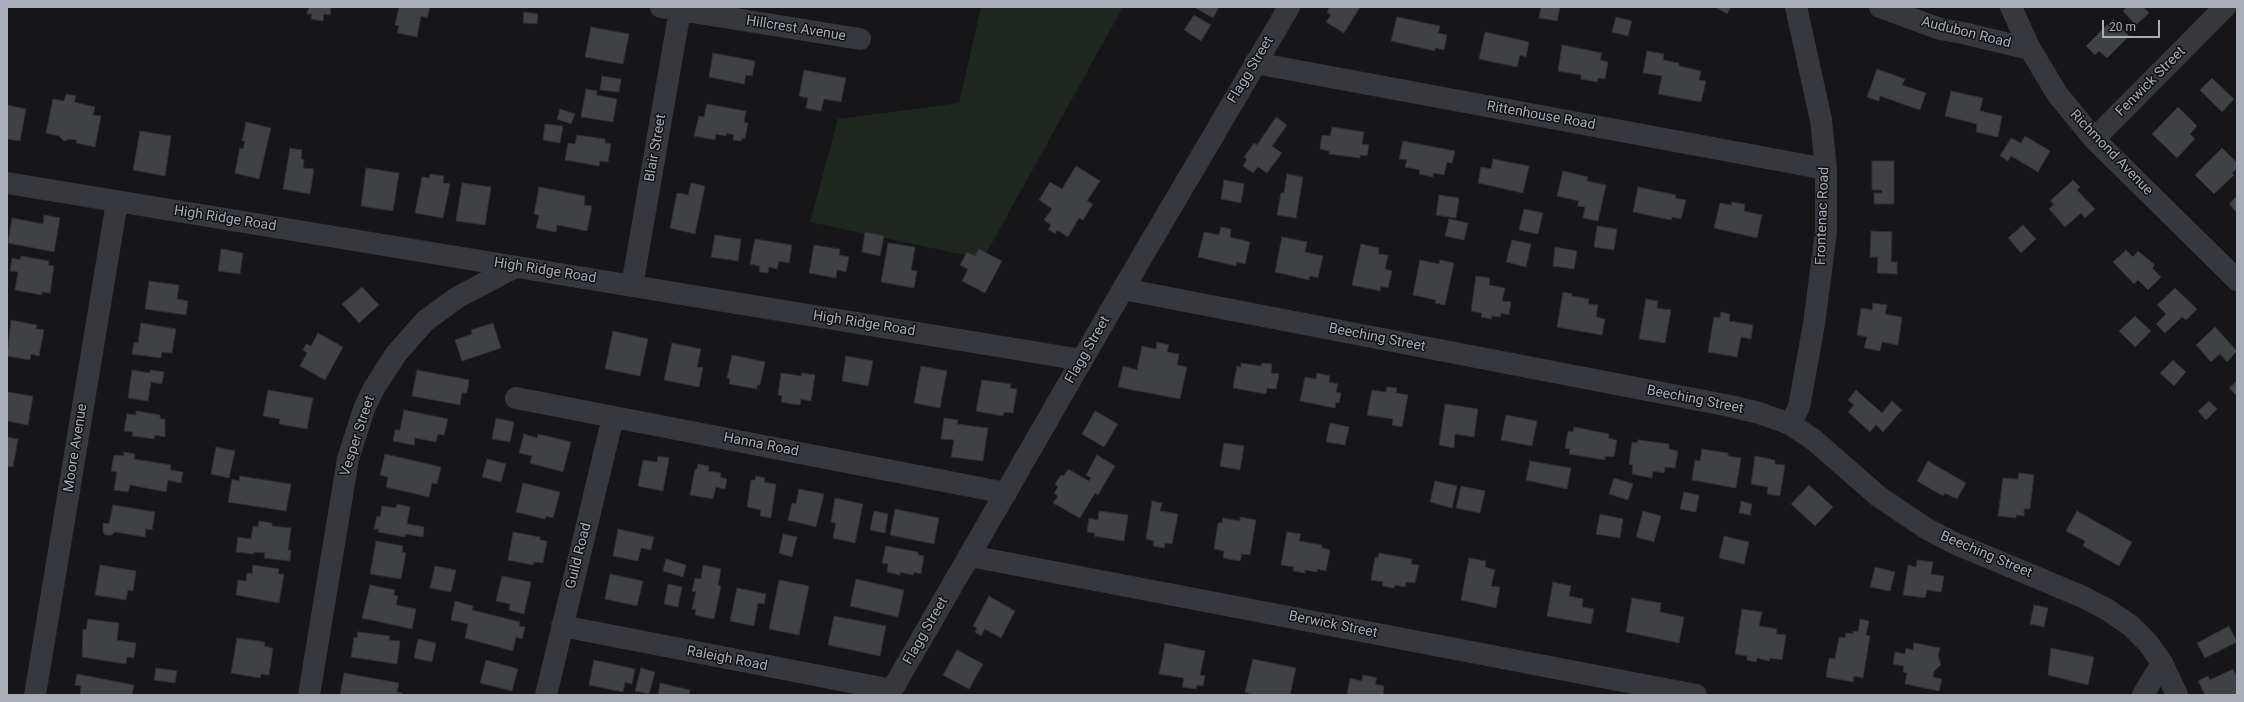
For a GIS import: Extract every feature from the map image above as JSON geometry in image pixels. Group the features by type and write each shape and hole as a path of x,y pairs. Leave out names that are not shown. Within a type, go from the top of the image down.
{"street":[{"name":"Flagg Street","path":"891,693 1123,289 1289,7"},
{"name":"Frontenac Road","path":"1790,424 1799,408 1822,275 1826,232 1826,169 1821,120 1796,7"},
{"name":"Audubon Road","path":"1880,7 1940,29 2030,49"},
{"name":"Richmond Avenue","path":"2010,7 2030,49 2058,96 2094,139 2237,280"},
{"name":"Fenwick Street","path":"2094,139 2225,7"},
{"name":"Hillcrest Avenue","path":"670,9 860,39"},
{"name":"Blair Street","path":"632,286 670,9"},
{"name":"Rittenhouse Road","path":"1255,63 1826,169"},
{"name":"High Ridge Road","path":"7,183 1082,360"},
{"name":"Moore Avenue","path":"35,695 117,202"},
{"name":"Vesper Street","path":"309,695 348,459 364,408 373,390 396,354 425,321 458,297 515,267"},
{"name":"Beeching Street","path":"1123,289 1730,406 1759,413 1790,424 1814,440 1878,496 1927,529 1954,543 2081,596 2108,610 2131,626 2148,643 2162,663 2177,695"},
{"name":"Hanna Road","path":"516,398 1006,493"},
{"name":"Guild Road","path":"546,695 613,417"},
{"name":"Berwick Street","path":"970,556 1696,695"},
{"name":"Raleigh Road","path":"562,626 891,693"},
{"path":"2143,695 2162,663"}],"shaded area":[{"path":"981,7 1123,7 983,259 810,222 838,119 959,103"}],"building":[{"path":"309,7 331,7 330,15 324,14 323,21 311,19 312,14 307,14"},
{"path":"399,7 430,7 427,18 421,16 417,37 397,33 399,26 395,25"},
{"path":"1194,7 1219,7 1213,18"},
{"path":"1330,7 1360,7 1344,33 1326,22 1331,15 1327,12"},
{"path":"1541,7 1560,7 1557,21 1539,18"},
{"path":"1716,7 1731,7 1727,14"},
{"path":"2127,7 2143,7 2149,13 2136,25 2123,11"},
{"path":"524,12 538,14 537,24 523,23"},
{"path":"1194,15 1211,25 1201,41 1184,30"},
{"path":"1397,17 1440,26 1438,33 1447,35 1444,50 1435,48 1435,51 1391,41"},
{"path":"1616,17 1632,21 1628,36 1612,32"},
{"path":"2113,19 2129,36 2107,58 2099,51 2095,55 2086,46"},
{"path":"591,27 629,34 623,64 585,57"},
{"path":"1485,32 1529,42 1526,57 1520,55 1517,67 1479,59"},
{"path":"1562,45 1602,53 1600,60 1608,62 1605,79 1598,78 1597,82 1581,79 1581,75 1558,71"},
{"path":"1647,51 1664,54 1663,60 1679,63 1679,66 1701,71 1699,80 1706,81 1701,102 1658,94 1662,76 1643,73"},
{"path":"713,53 755,61 752,76 746,75 744,84 709,77"},
{"path":"1877,69 1905,79 1902,85 1926,93 1920,110 1880,96 1879,101 1867,97"},
{"path":"804,70 846,78 841,102 824,99 821,111 806,108 808,98 799,96"},
{"path":"602,76 621,79 619,92 600,90"},
{"path":"2212,78 2234,99 2222,112 2200,90"},
{"path":"586,89 597,91 596,95 617,99 613,122 581,117"},
{"path":"1951,91 1983,98 1980,111 2002,116 1998,137 1976,132 1977,124 1945,116"},
{"path":"66,94 76,96 74,102 95,107 93,115 101,116 95,147 76,143 77,140 70,139 64,141 59,136 46,133 53,99 64,101"},
{"path":"707,104 746,111 744,122 748,123 745,139 742,138 741,141 733,140 734,135 727,133 726,136 716,134 715,140 694,136 699,116 704,117"},
{"path":"7,105 26,109 20,141 7,139"},
{"path":"2178,107 2197,126 2190,134 2195,139 2177,158 2152,134"},
{"path":"560,109 575,114 571,124 557,119"},
{"path":"1276,117 1287,125 1272,146 1282,153 1267,173 1258,167 1253,173 1243,166 1247,159 1244,157 1254,143 1257,145"},
{"path":"246,122 271,128 259,179 235,173 240,148 243,149 245,141 242,141"},
{"path":"545,124 563,126 560,143 543,140"},
{"path":"1332,127 1364,132 1362,144 1369,145 1367,156 1360,155 1360,158 1329,154 1329,151 1320,149 1322,135 1330,136"},
{"path":"140,131 171,136 165,176 133,170"},
{"path":"577,135 605,139 605,143 611,144 608,162 600,161 599,166 565,160 568,143 575,144"},
{"path":"2025,136 2050,151 2038,172 2011,156 2008,161 2000,156 2011,138 2021,143"},
{"path":"1403,141 1455,151 1452,163 1447,162 1444,175 1433,173 1433,177 1419,174 1420,170 1405,167 1407,160 1399,159"},
{"path":"290,148 302,150 301,159 304,160 303,168 314,169 310,194 283,189"},
{"path":"2222,148 2237,163 2237,168 2232,173 2234,175 2214,194 2195,175"},
{"path":"1493,159 1529,166 1523,193 1478,183 1481,167 1491,169"},
{"path":"1872,161 1894,161 1894,204 1874,204 1874,193 1882,193 1882,190 1872,190"},
{"path":"1076,166 1100,181 1087,201 1093,204 1083,220 1079,218 1068,237 1057,230 1055,234 1048,229 1051,225 1044,220 1052,209 1039,200 1050,182 1062,189"},
{"path":"366,168 399,173 393,211 361,206"},
{"path":"1563,171 1588,177 1587,181 1606,185 1598,221 1583,218 1585,207 1577,206 1579,201 1557,196"},
{"path":"430,174 444,176 443,183 450,184 443,218 415,213 422,177 429,178"},
{"path":"1287,174 1303,177 1296,218 1277,215 1281,193 1284,193"},
{"path":"1224,180 1244,184 1241,203 1221,199"},
{"path":"2073,180 2080,187 2077,190 2095,209 2085,218 2081,213 2065,227 2049,209 2054,204 2050,201"},
{"path":"462,183 491,187 485,225 456,221"},
{"path":"691,183 705,186 695,234 670,228 677,193 688,195"},
{"path":"539,187 585,196 584,205 592,206 587,231 557,225 556,232 536,228 539,215 534,214"},
{"path":"1638,187 1676,195 1675,198 1686,200 1681,219 1672,217 1671,220 1633,212"},
{"path":"1439,195 1459,198 1456,218 1436,215"},
{"path":"2237,196 2237,213 2229,204"},
{"path":"1732,202 1745,204 1744,211 1762,215 1757,238 1714,228 1720,203 1731,205"},
{"path":"1524,209 1543,213 1538,234 1519,230"},
{"path":"44,215 60,218 54,252 8,243 12,218 43,224"},
{"path":"1449,219 1468,223 1464,240 1445,236"},
{"path":"2023,225 2036,239 2021,253 2008,238"},
{"path":"1597,226 1617,229 1614,250 1594,247"},
{"path":"1221,227 1231,229 1230,237 1250,242 1245,264 1237,262 1236,266 1198,257 1204,232 1219,235"},
{"path":"1871,231 1892,232 1891,262 1897,262 1897,274 1877,273 1878,257 1870,257"},
{"path":"865,232 884,236 880,256 862,252"},
{"path":"715,235 741,239 738,261 711,257"},
{"path":"1282,237 1307,242 1305,252 1323,256 1318,278 1310,276 1309,280 1275,272"},
{"path":"755,239 792,245 789,263 779,261 777,269 769,267 768,273 759,272 760,266 750,264"},
{"path":"1512,240 1531,244 1526,267 1506,262"},
{"path":"888,243 915,247 911,270 917,271 914,288 881,282"},
{"path":"1361,244 1379,248 1378,254 1388,255 1385,269 1392,271 1388,288 1381,286 1380,291 1352,285"},
{"path":"814,245 840,249 839,255 849,257 846,272 837,270 836,278 809,273"},
{"path":"1555,247 1577,251 1574,269 1553,266"},
{"path":"221,249 243,253 240,274 218,271"},
{"path":"979,249 1002,261 985,293 962,281 968,269 960,265 967,252 975,256"},
{"path":"2126,250 2133,257 2138,251 2155,265 2152,268 2161,277 2148,290 2138,280 2134,284 2113,262"},
{"path":"21,256 49,261 48,265 54,266 50,293 42,292 42,295 15,290 18,272 10,271 12,258 20,260"},
{"path":"1420,260 1439,264 1440,260 1454,263 1445,305 1435,303 1436,300 1413,295"},
{"path":"1476,276 1490,278 1489,285 1505,288 1502,301 1511,302 1509,315 1501,313 1500,317 1492,316 1491,319 1481,317 1482,313 1471,311"},
{"path":"149,281 179,285 177,299 188,301 186,315 145,309"},
{"path":"362,287 379,305 359,323 342,304"},
{"path":"2175,288 2197,309 2186,320 2182,317 2165,333 2156,324 2166,314 2157,305"},
{"path":"1563,292 1572,294 1572,296 1589,299 1588,304 1598,305 1596,317 1605,319 1602,335 1557,327"},
{"path":"1646,299 1658,301 1657,308 1671,310 1665,343 1639,339"},
{"path":"1873,303 1887,305 1885,314 1902,317 1898,345 1882,342 1880,351 1864,348 1867,337 1857,335 1861,308 1872,310"},
{"path":"1721,312 1730,314 1729,321 1753,325 1751,339 1741,337 1737,357 1708,352 1714,317 1720,318"},
{"path":"2135,316 2151,331 2135,347 2119,331"},
{"path":"11,320 37,325 36,329 44,330 39,356 31,354 30,360 7,356"},
{"path":"141,323 176,329 172,353 162,352 161,358 132,354 134,342 138,343"},
{"path":"493,323 501,348 462,361 455,340 472,334 471,330"},
{"path":"2215,327 2237,351 2227,362 2220,354 2211,362 2196,345"},
{"path":"613,331 648,339 640,376 605,369"},
{"path":"318,333 343,347 325,380 300,366 307,353 303,350 306,344 311,346"},
{"path":"1157,342 1169,345 1167,352 1179,354 1177,365 1187,367 1180,399 1118,387 1123,366 1137,370 1142,346 1156,349"},
{"path":"672,343 701,349 697,367 703,368 699,387 664,380"},
{"path":"732,355 765,362 760,385 757,385 757,389 729,384 730,379 727,378"},
{"path":"846,356 873,361 868,386 842,381"},
{"path":"2173,360 2186,372 2174,386 2160,373"},
{"path":"1241,363 1261,366 1262,363 1272,364 1271,373 1279,374 1276,389 1267,388 1266,394 1233,388 1237,366 1241,367"},
{"path":"921,366 947,371 940,408 914,403"},
{"path":"132,370 150,373 150,370 164,372 162,384 151,382 148,401 128,398"},
{"path":"417,370 469,380 467,393 462,393 460,405 412,396"},
{"path":"781,373 802,376 802,373 815,375 811,401 801,399 800,405 781,402 782,396 778,395"},
{"path":"1317,373 1330,376 1329,382 1338,384 1336,392 1341,393 1339,403 1336,402 1335,408 1300,401 1305,377 1316,379"},
{"path":"982,380 1011,384 1010,388 1017,389 1013,413 1004,412 1003,416 976,411"},
{"path":"2237,381 2237,396 2229,388"},
{"path":"1387,387 1397,388 1396,393 1408,395 1402,427 1392,425 1393,419 1367,415 1372,390 1386,392"},
{"path":"268,390 313,398 307,429 279,424 280,419 263,416"},
{"path":"1856,390 1882,413 1892,401 1902,410 1883,432 1876,425 1870,432 1848,412 1854,405 1848,400"},
{"path":"7,392 33,396 28,425 7,421"},
{"path":"2209,401 2217,409 2206,420 2198,411"},
{"path":"1445,404 1478,409 1474,437 1455,434 1454,448 1439,445"},
{"path":"404,410 448,419 444,435 438,434 436,442 415,438 414,445 393,441 395,430 400,430"},
{"path":"136,411 160,415 160,419 165,419 165,437 155,435 154,439 132,436 133,432 124,431 127,414 136,415"},
{"path":"1095,411 1118,424 1104,447 1082,434"},
{"path":"1506,415 1537,421 1532,446 1501,440"},
{"path":"496,418 514,422 510,442 492,439"},
{"path":"944,418 958,420 957,424 988,428 983,461 951,457 954,440 941,439"},
{"path":"1330,423 1349,427 1345,445 1326,442"},
{"path":"1574,427 1609,434 1608,438 1617,440 1614,457 1605,456 1605,460 1569,454 1570,449 1565,448 1568,431 1573,432"},
{"path":"524,434 537,438 538,434 571,442 563,472 530,463 532,456 519,453"},
{"path":"7,437 18,439 13,467 7,466"},
{"path":"1638,440 1669,444 1669,449 1678,451 1675,468 1665,467 1664,473 1653,471 1652,478 1632,474 1633,465 1629,464 1632,442 1637,443"},
{"path":"1224,443 1244,446 1240,470 1220,466"},
{"path":"216,447 235,451 229,478 211,474"},
{"path":"1702,449 1728,453 1728,456 1741,458 1736,488 1692,480 1695,460 1700,461"},
{"path":"124,452 135,454 134,459 171,465 170,470 183,472 181,483 168,480 166,492 130,485 128,492 114,490 117,472 111,471 114,455 124,456"},
{"path":"385,454 441,467 437,484 432,483 429,497 386,487 388,477 380,475"},
{"path":"1097,455 1115,466 1098,495 1095,493 1080,518 1053,503 1058,496 1054,493 1058,487 1055,484 1061,475 1064,476 1068,469 1089,481 1091,478 1086,475"},
{"path":"658,456 669,458 663,491 638,486 643,460 657,462"},
{"path":"1755,456 1775,460 1775,464 1785,465 1780,496 1767,494 1768,487 1751,484"},
{"path":"487,459 506,464 501,482 482,477"},
{"path":"1530,461 1571,468 1567,489 1526,480"},
{"path":"1928,461 1966,483 1957,499 1945,493 1943,496 1917,481"},
{"path":"698,464 709,466 708,471 721,473 720,477 727,479 725,489 716,487 713,499 690,495 695,469 697,469"},
{"path":"2019,473 2034,475 2030,509 2024,509 2024,516 2016,515 2016,518 1998,516 2003,478 2018,479"},
{"path":"240,476 291,484 286,511 228,502 232,479 239,481"},
{"path":"756,476 765,478 764,482 776,484 771,518 760,516 761,510 747,507 751,480 755,480"},
{"path":"1614,478 1633,484 1628,500 1609,494"},
{"path":"1435,481 1457,486 1452,508 1430,502"},
{"path":"523,483 560,492 553,518 546,516 545,519 516,512"},
{"path":"1809,485 1833,507 1815,526 1791,504"},
{"path":"1461,486 1485,491 1480,513 1456,508"},
{"path":"799,489 824,494 816,527 788,520 792,503 796,504"},
{"path":"1684,492 1699,495 1696,512 1680,509"},
{"path":"835,498 863,504 855,543 833,538 836,523 831,522"},
{"path":"1152,501 1162,503 1160,511 1178,514 1172,544 1165,543 1164,548 1153,546 1154,541 1146,539"},
{"path":"1741,501 1752,504 1750,515 1739,513"},
{"path":"397,504 410,507 407,524 424,527 423,537 405,534 405,537 378,532 379,529 374,529 377,516 380,517 382,506 396,508"},
{"path":"113,505 155,512 152,530 146,529 145,537 115,532 112,535 105,535 103,532 103,523 109,524"},
{"path":"895,509 939,518 934,544 890,535"},
{"path":"874,511 888,514 885,533 870,530"},
{"path":"1099,511 1128,515 1124,541 1094,536 1095,533 1087,532 1089,518 1098,520"},
{"path":"1643,511 1661,516 1654,542 1636,537"},
{"path":"2077,511 2132,542 2119,566 2083,546 2085,541 2066,531"},
{"path":"1600,514 1623,519 1620,538 1596,534"},
{"path":"1240,517 1256,520 1250,555 1242,554 1240,561 1223,558 1224,551 1214,549 1218,523 1222,523 1223,518 1240,521"},
{"path":"259,521 272,523 272,526 291,528 288,550 291,550 290,561 264,558 265,553 254,552 254,554 236,552 238,537 251,539 253,526 258,527"},
{"path":"618,529 654,537 651,550 641,548 638,561 613,556"},
{"path":"513,532 540,537 540,540 547,541 543,563 534,562 533,565 508,560"},
{"path":"1287,532 1301,534 1299,541 1322,545 1322,548 1330,550 1326,571 1317,569 1317,572 1305,570 1305,573 1293,571 1294,567 1281,565"},
{"path":"783,534 797,537 792,557 779,553"},
{"path":"1724,536 1749,542 1744,564 1719,558"},
{"path":"376,541 403,546 402,552 406,553 401,579 370,574"},
{"path":"886,546 918,552 918,555 924,556 921,574 914,572 913,575 900,572 900,575 887,572 888,564 882,563"},
{"path":"1379,553 1412,559 1411,564 1419,565 1415,583 1406,582 1405,587 1395,585 1394,588 1382,586 1383,582 1371,580 1375,557 1378,558"},
{"path":"1469,558 1486,561 1485,567 1495,570 1491,586 1500,587 1496,608 1461,600"},
{"path":"666,559 686,565 683,577 663,571"},
{"path":"1917,560 1933,562 1931,574 1944,576 1941,592 1927,590 1925,598 1903,595 1908,565 1916,567"},
{"path":"100,565 136,571 133,591 128,590 126,600 95,595"},
{"path":"253,565 279,569 278,574 284,574 279,603 236,595 238,580 246,581 247,573 252,574"},
{"path":"703,565 721,569 718,585 721,586 714,619 695,615 696,609 692,609 696,592 692,591 695,578 701,579"},
{"path":"435,566 456,570 451,592 430,588"},
{"path":"1875,567 1895,572 1890,591 1870,587"},
{"path":"610,574 643,581 637,606 605,599"},
{"path":"502,576 531,582 524,614 509,610 510,604 496,601"},
{"path":"856,579 904,590 898,617 850,606"},
{"path":"779,580 809,586 799,635 769,629"},
{"path":"1553,582 1571,586 1569,596 1583,599 1582,607 1594,609 1591,624 1547,616"},
{"path":"668,584 682,587 678,607 664,604"},
{"path":"370,585 395,590 394,595 398,596 396,605 416,609 412,629 362,618"},
{"path":"737,588 766,594 764,604 758,603 754,626 730,621"},
{"path":"989,596 1015,611 1001,638 985,629 981,636 975,632 977,628 973,626"},
{"path":"1632,598 1661,603 1660,612 1684,617 1679,643 1626,632"},
{"path":"455,601 473,606 472,610 520,622 519,626 525,627 522,639 516,637 513,651 465,638 468,624 451,620"},
{"path":"2034,605 2048,608 2044,627 2030,624"},
{"path":"1742,609 1762,612 1759,626 1777,629 1776,634 1786,635 1782,660 1770,658 1769,661 1757,658 1756,662 1747,660 1747,656 1735,654"},
{"path":"834,616 886,626 880,656 828,645"},
{"path":"88,619 119,623 117,640 136,643 134,658 127,657 126,664 82,657 83,629 86,630"},
{"path":"1860,619 1869,621 1866,635 1870,636 1863,678 1854,676 1853,682 1826,677 1829,658 1835,659 1839,637 1845,638 1846,633 1853,634 1853,631 1858,632"},
{"path":"2229,626 2237,642 2205,658 2197,643"},
{"path":"358,632 390,636 389,640 400,641 397,664 351,657 354,637 357,638"},
{"path":"237,638 265,642 264,646 273,648 269,675 261,674 260,678 231,673"},
{"path":"418,639 436,643 432,662 414,658"},
{"path":"1165,643 1205,651 1200,675 1205,676 1203,686 1197,685 1196,689 1182,687 1184,678 1159,674"},
{"path":"1914,643 1940,648 1938,656 1941,665 1934,671 1933,677 1942,679 1939,691 1905,684 1907,673 1903,672 1904,666 1893,664 1895,652 1905,654 1906,648 1913,650"},
{"path":"2051,648 2094,657 2088,685 2048,675"},
{"path":"957,650 983,664 969,689 943,675"},
{"path":"1253,659 1296,668 1290,695 1254,695 1245,692"},
{"path":"486,660 518,669 512,691 480,683"},
{"path":"594,660 635,669 632,684 625,682 623,692 589,685"},
{"path":"156,668 177,671 175,683 154,680"},
{"path":"641,668 655,672 649,694 635,691"},
{"path":"2233,669 2237,677 2237,695 2205,695 2198,681 2208,676 2210,680"},
{"path":"344,673 399,683 397,692 402,693 402,695 340,695"},
{"path":"77,674 134,685 132,695 80,695 81,686 75,685"},
{"path":"1363,675 1377,678 1375,684 1384,686 1383,695 1347,695 1350,678 1362,681"},
{"path":"660,683 690,690 689,695 658,695"}]}
